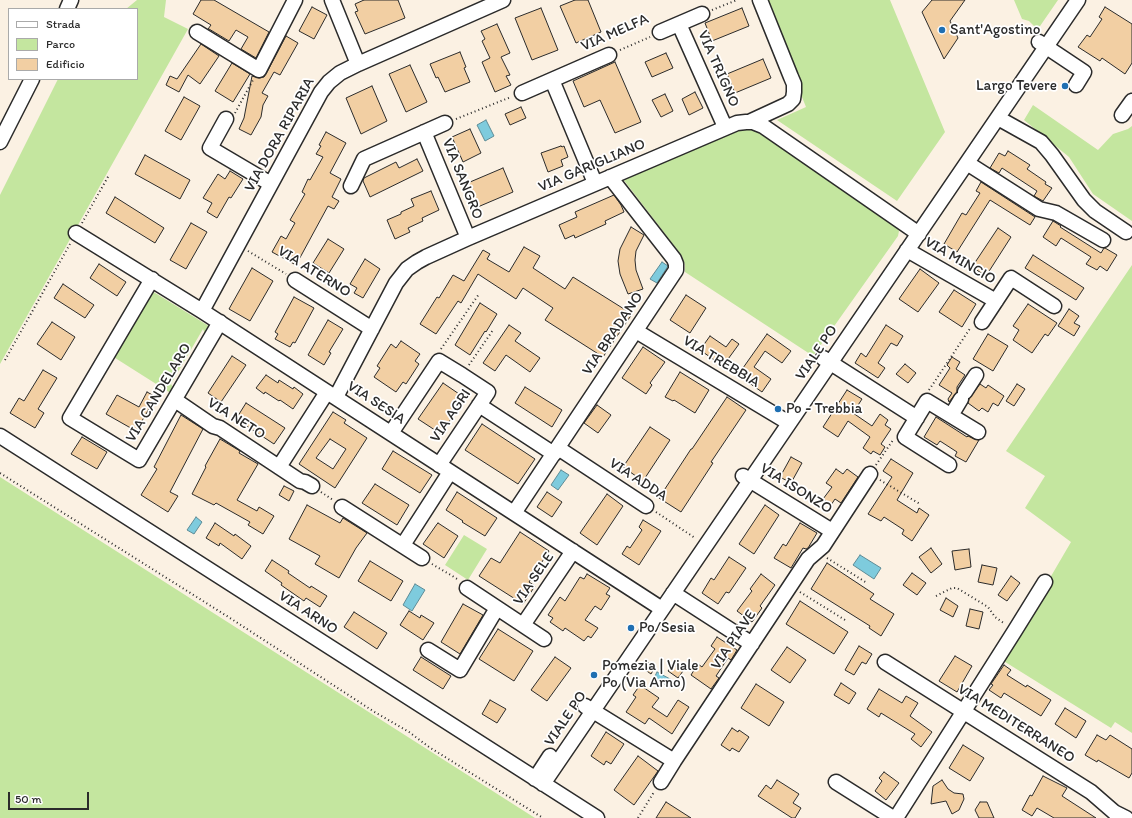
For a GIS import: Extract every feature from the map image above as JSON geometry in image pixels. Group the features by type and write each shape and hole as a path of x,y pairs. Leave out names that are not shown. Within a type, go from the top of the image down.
{"street":[{"path":"197,32 259,70 295,0"},
{"path":"332,0 358,64"},
{"name":"VIA DORA RIPARIA","path":"202,311 324,87 336,76 358,64 486,3 503,0"},
{"name":"VIA GARIGLIANO","path":"331,394 372,329 396,283 407,269 422,259 725,127 737,123 749,122 788,104 793,99 794,84 760,0"},
{"name":"VIALE PO","path":"827,361 907,250 915,232 967,163 998,118 1067,0"},
{"name":"VIALE PO","path":"539,782 659,607 699,540 746,478 786,421 1042,44 1078,0"},
{"name":"VIA MELFA","path":"660,32 702,14"},
{"name":"VIA TRIGNO","path":"679,24 725,127"},
{"path":"1042,44 1084,72 1076,85"},
{"name":"VIA MELFA","path":"522,93 609,55"},
{"path":"0,142 31,80"},
{"path":"552,80 595,183"},
{"path":"1122,115 1132,101"},
{"path":"998,118 1041,142 1049,150 1084,200 1096,211 1126,232"},
{"path":"226,119 210,148 271,184"},
{"path":"749,122 757,123 763,126 915,232"},
{"name":"VIA SANGRO","path":"351,186 364,159 445,123"},
{"name":"VIA SANGRO","path":"424,132 468,238"},
{"path":"967,163 1038,209 1056,212 1103,240"},
{"name":"VIA BRADANO","path":"514,513 675,272 676,264 674,259 610,177"},
{"name":"VIA SESIA","path":"76,233 220,322 659,607"},
{"name":"VIA MINCIO","path":"907,250 996,301"},
{"name":"VIA MINCIO","path":"982,322 1011,278 1054,306"},
{"name":"VIA CANDELARO","path":"152,280 70,418 139,460 220,322"},
{"name":"VIA ATERNO","path":"295,280 372,329"},
{"name":"VIA TREBBIA","path":"636,331 786,421"},
{"path":"391,433 439,361 462,375"},
{"path":"827,361 916,418"},
{"name":"VIA AGRI","path":"403,545 479,405 488,392 462,375"},
{"path":"960,400 976,375"},
{"path":"279,467 331,394"},
{"name":"VIA NETO","path":"175,400 300,481 312,486"},
{"path":"949,465 905,438 916,418 928,401 978,432"},
{"name":"VIA ADDA","path":"479,405 646,506"},
{"name":"VIA ARNO","path":"0,436 597,818"},
{"name":"VIA PIAVE","path":"660,782 809,558 823,546 870,474"},
{"name":"VIALE PO","path":"659,607 673,593 746,478"},
{"name":"VIA ISONZO","path":"746,478 832,531"},
{"path":"342,506 422,558"},
{"name":"VIA SELE","path":"523,625 573,551"},
{"path":"896,818 1045,582"},
{"name":"VIA SELE","path":"467,588 544,639"},
{"path":"673,593 752,644"},
{"name":"VIA SELE","path":"428,650 460,670 497,608"},
{"name":"VIA MEDITERRANEO","path":"885,662 1091,792 1114,812 1126,818"},
{"path":"589,708 674,761"},
{"path":"836,782 893,818"}],"path":[{"path":"702,14 737,0"},
{"name":"VIA MELFA","path":"609,55 660,32"},
{"path":"226,119 230,122 259,70"},
{"path":"445,123 522,93"},
{"path":"5,360 109,175"},
{"name":"VIA ATERNO","path":"238,245 295,280"},
{"path":"439,361 441,349 479,294"},
{"path":"928,401 924,398 977,318 982,322"},
{"path":"462,375 493,330"},
{"path":"905,438 898,433 870,474 920,504"},
{"path":"0,473 543,818"},
{"path":"312,486 342,506"},
{"name":"VIA ADDA","path":"646,506 699,540"},
{"path":"816,552 867,583"},
{"path":"422,558 464,583 467,588"},
{"path":"790,586 845,620"},
{"path":"936,596 952,588 957,588 988,607 995,617 1014,632"},
{"path":"638,818 660,782"}],"green space":[{"path":"137,0 166,0 164,17 188,29 0,364 0,195 58,80 138,80 138,8 127,8"},
{"path":"768,0 890,0 945,132 897,201 777,120 806,107 770,17"},
{"path":"1014,0 1058,0 1038,29 1029,21 1022,19"},
{"path":"1033,105 1098,150 1113,134 1128,129 1132,126 1132,221 1093,194 1069,157 1024,120"},
{"path":"748,127 896,226 899,231 898,236 813,356 685,272 685,265 682,256 623,179 734,129"},
{"path":"1132,265 1132,733 1115,722 1111,728 1002,660 1071,542 1025,508 1045,476 1006,451"},
{"path":"152,291 212,328 206,336 203,329 171,384 175,390 172,394 112,356"},
{"path":"0,477 535,818 0,818"},
{"path":"464,535 487,549 468,580 445,565"}],"water":[{"path":"486,120 494,136 485,141 477,125"},
{"path":"662,262 668,266 657,283 650,279"},
{"path":"561,470 569,475 558,490 551,485"},
{"path":"196,517 202,522 194,534 187,530"},
{"path":"860,555 881,568 874,579 853,565"},
{"path":"415,584 425,590 412,611 403,605"},
{"path":"657,672 672,680 668,686 654,678"}],"building":[{"path":"201,0 214,0 269,32 256,58 241,49 248,37 236,30 229,41 208,29 211,25 193,14"},
{"path":"364,0 398,0 405,18 365,34 355,12 358,11 355,4"},
{"path":"575,0 588,0 601,32 576,43 560,6"},
{"name":"Sant'Agostino","path":"932,0 965,0 950,21 958,38 944,59 922,12"},
{"path":"312,7 327,15 314,39 299,31"},
{"path":"1105,7 1132,24 1132,63 1125,74 1102,58 1100,61 1078,47 1087,35 1090,37 1102,19 1099,17"},
{"path":"541,8 558,50 532,60 515,18"},
{"path":"742,8 749,26 712,41 705,23"},
{"path":"497,24 510,53 501,57 510,75 506,76 511,85 495,92 482,62 490,58 482,41 485,39 481,31"},
{"path":"286,36 298,43 280,75 274,72 262,93 268,96 263,105 261,117 251,135 239,129 244,118 252,76 259,78 264,77"},
{"path":"201,44 219,56 200,84 188,75 179,92 166,85 170,76 177,79"},
{"path":"460,52 466,67 464,68 470,82 445,92 438,77 436,78 430,64"},
{"path":"666,53 673,68 652,77 645,62"},
{"path":"763,59 771,78 735,93 727,74"},
{"path":"615,62 641,122 615,133 600,100 584,107 573,81"},
{"path":"232,63 250,74 233,102 215,91"},
{"path":"410,65 427,102 406,112 389,74"},
{"path":"372,86 387,121 361,134 346,98"},
{"path":"695,92 703,108 689,115 682,99"},
{"path":"665,94 673,111 661,117 652,100"},
{"path":"184,97 200,106 181,140 165,131"},
{"path":"521,107 526,118 510,125 505,114"},
{"path":"470,129 481,153 463,162 452,137"},
{"path":"326,132 346,143 330,173 341,179 332,197 339,201 334,209 328,206 296,265 272,252 281,236 286,239 295,223 290,220 305,194 302,192 308,179 310,180 323,157 316,154 321,146 319,145"},
{"path":"564,146 568,157 561,160 563,166 548,172 541,153"},
{"path":"1008,151 1030,165 1027,169 1052,188 1043,201 1034,196 1037,191 1002,168 999,173 990,168 999,153 1005,156"},
{"path":"145,155 190,180 180,199 135,174"},
{"path":"417,159 423,171 370,197 363,181 364,178 396,162 399,168"},
{"path":"503,168 513,192 473,209 463,185"},
{"path":"230,171 243,179 231,198 229,197 217,218 207,212 212,203 203,198 218,174 225,179"},
{"path":"981,182 1035,217 1030,225 990,200 957,252 944,244 962,213 966,215 980,193 976,191"},
{"path":"431,191 439,210 422,218 423,221 408,228 410,232 395,239 387,220 414,206 411,199"},
{"path":"614,195 624,212 605,221 606,224 575,238 574,235 565,239 559,225 577,217 575,212"},
{"path":"115,197 164,228 155,243 106,213"},
{"path":"1053,221 1101,253 1105,248 1117,255 1107,271 1100,266 1097,270 1086,264 1091,257 1061,238 1056,246 1043,237"},
{"path":"191,223 207,232 186,269 170,260"},
{"path":"631,227 644,235 636,251 635,260 636,270 643,289 628,294 620,274 618,261 620,249"},
{"path":"998,228 1011,237 986,276 972,267"},
{"path":"328,239 344,249 329,273 313,263"},
{"path":"524,247 540,256 533,268 565,289 573,277 632,314 603,357 545,320 553,308 523,288 516,299 478,274 461,303 458,301 436,334 420,324 437,297 439,298 453,275 464,281 483,250 490,254 487,259 509,272"},
{"path":"1033,255 1084,288 1076,300 1025,268"},
{"path":"365,259 380,269 363,298 354,293 357,288 350,284"},
{"path":"99,264 126,282 117,296 90,278"},
{"path":"252,268 273,281 250,321 229,309"},
{"path":"920,269 939,283 918,312 899,299"},
{"path":"63,284 94,305 85,318 54,298"},
{"path":"954,290 976,304 962,327 939,312"},
{"path":"686,295 706,308 690,333 670,320"},
{"path":"294,297 314,308 295,343 293,342 290,347 275,339 278,334 275,332"},
{"path":"480,303 497,314 470,355 455,345"},
{"path":"1028,304 1057,323 1048,336 1045,334 1032,353 1013,340 1019,330 1013,326"},
{"path":"1069,309 1079,316 1074,323 1080,326 1074,336 1058,326"},
{"path":"328,320 343,329 329,352 331,353 324,365 308,355"},
{"path":"52,322 75,337 61,360 37,344"},
{"path":"509,325 521,333 515,341 540,358 530,372 506,355 495,371 483,363"},
{"path":"886,325 903,336 897,346 891,343 878,363 885,368 878,378 855,363 861,353 866,357"},
{"path":"767,334 791,351 782,363 765,351 754,367 771,379 762,392 738,375"},
{"path":"988,334 1008,346 993,371 973,359"},
{"path":"710,336 726,347 732,339 739,344 723,366 700,350"},
{"path":"401,341 420,354 415,361 419,364 406,384 403,382 396,392 374,377 380,368 377,366 391,344 396,348"},
{"path":"643,347 665,362 650,383 652,385 646,394 622,378"},
{"path":"232,356 246,365 221,402 208,393"},
{"path":"952,357 960,362 956,369 965,375 957,387 957,392 949,402 948,399 952,393 939,385 950,368 947,365"},
{"path":"905,364 916,373 908,383 896,374"},
{"path":"43,370 57,378 38,409 44,413 35,428 10,413 19,398 24,401"},
{"path":"680,372 709,390 695,413 674,400 673,401 665,397"},
{"path":"266,375 278,383 279,380 293,389 294,387 303,394 293,409 280,400 279,401 265,392 264,394 256,388"},
{"path":"443,383 465,398 441,434 418,419"},
{"path":"980,384 986,388 988,385 1004,396 998,406 993,403 988,412 982,408 979,411 968,403 969,399"},
{"path":"1017,384 1025,389 1014,406 1006,401"},
{"path":"525,387 562,410 552,427 515,403"},
{"path":"847,390 862,399 853,413 872,426 880,414 888,420 885,425 891,429 881,444 885,447 880,455 873,451 871,454 863,448 870,437 848,421 838,437 823,427"},
{"path":"147,392 156,397 136,431 106,414 117,395 139,407"},
{"path":"727,397 746,410 711,462 713,463 681,512 659,498"},
{"path":"246,403 285,428 274,444 236,419"},
{"path":"597,405 611,415 598,433 584,423"},
{"path":"333,412 346,420 344,423 367,438 335,488 299,464","holes":["330,439 346,449 333,469 316,458"]},
{"path":"181,415 203,429 170,492 178,496 168,512 141,495 157,469 154,467"},
{"path":"936,417 967,437 968,436 979,440 966,462 955,456 957,452 940,441 937,445 924,437"},
{"path":"482,424 535,459 518,484 465,450"},
{"path":"650,427 670,440 643,481 623,467"},
{"path":"82,437 107,452 97,469 71,454"},
{"path":"220,439 240,451 239,453 258,464 237,500 257,511 259,507 274,516 263,534 248,525 250,522 216,503 214,505 192,494"},
{"path":"393,451 432,475 420,493 382,469"},
{"path":"791,457 802,463 791,483 780,477"},
{"path":"891,459 913,473 897,500 917,513 919,508 929,515 912,541 902,534 904,530 884,517 881,521 868,514 892,477 883,471"},
{"path":"836,469 843,474 847,469 858,477 841,503 835,499 831,505 823,499 832,487 826,483"},
{"path":"375,484 409,505 397,525 362,503"},
{"path":"284,486 294,491 289,501 279,495"},
{"path":"457,492 497,518 485,536 446,510"},
{"path":"547,492 562,502 552,517 537,507"},
{"path":"607,494 623,506 597,545 580,533"},
{"path":"307,505 340,523 343,518 367,533 356,548 339,578 315,564 320,556 289,539"},
{"path":"765,505 779,515 754,554 739,544"},
{"path":"643,520 661,531 639,565 622,554 627,546 630,548 642,530 639,527"},
{"path":"215,523 234,536 235,534 251,546 242,559 220,543 219,546 206,538"},
{"path":"438,523 458,536 444,558 423,544"},
{"path":"800,523 817,533 808,548 803,548 791,568 774,558 783,544 786,546"},
{"path":"520,532 549,551 529,582 535,586 523,604 479,576 491,558 500,563"},
{"path":"931,548 942,564 931,573 919,557"},
{"path":"969,549 971,567 955,570 952,551"},
{"path":"729,557 746,568 729,593 726,592 718,604 702,593 711,578 714,580"},
{"path":"272,560 289,571 288,573 310,588 311,586 327,596 320,607 306,598 304,601 281,585 282,583 265,571"},
{"path":"370,561 403,581 391,601 358,581"},
{"path":"827,563 874,594 870,599 894,614 881,636 869,628 870,626 811,589"},
{"path":"982,565 997,568 993,585 978,582"},
{"path":"912,573 926,583 917,595 903,585"},
{"path":"587,574 610,588 606,594 610,596 601,610 595,606 585,620 598,628 591,638 588,636 584,641 565,628 563,631 550,622 553,618 548,615 560,597 565,601 580,577 584,579"},
{"path":"761,574 775,585 760,606 762,608 752,622 737,611 752,591 750,589"},
{"path":"1011,576 1020,583 1007,601 998,595"},
{"path":"946,598 958,606 953,617 940,610"},
{"path":"800,601 848,632 834,654 786,624"},
{"path":"463,604 483,615 460,654 441,642"},
{"path":"970,609 983,612 979,629 966,626"},
{"path":"409,611 420,618 421,615 434,623 423,640 400,625"},
{"path":"354,612 387,633 377,649 344,627"},
{"path":"498,629 533,651 514,681 479,659"},
{"path":"717,637 737,650 731,660 728,658 716,676 719,678 711,689 691,675 698,664 702,667 715,649 711,646"},
{"path":"859,646 872,654 866,664 862,662 854,675 845,670"},
{"path":"787,647 806,660 790,683 771,670"},
{"path":"955,656 972,666 957,692 939,681"},
{"path":"421,657 451,676 443,689 413,670"},
{"path":"555,657 571,668 547,701 531,690"},
{"path":"645,660 655,667 651,674 641,667"},
{"path":"673,664 683,671 678,678 668,671"},
{"path":"1004,665 1011,670 1007,675 1051,700 1041,716 1004,693 1001,698 989,690 993,685 991,684"},
{"path":"841,683 856,693 849,704 834,695"},
{"path":"756,684 784,702 769,726 741,708"},
{"path":"640,685 659,698 652,707 667,717 678,700 689,707 672,734 649,718 645,724 626,712 636,697 633,695"},
{"path":"879,689 902,703 906,696 918,703 910,716 932,732 921,747 911,739 915,734 881,713 879,717 867,709"},
{"path":"490,700 506,709 497,723 482,714"},
{"path":"1065,708 1086,721 1076,738 1055,724"},
{"path":"732,728 738,732 739,730 749,737 739,752 732,748 730,751 721,745"},
{"path":"606,732 624,744 611,764 606,761 604,765 591,756"},
{"path":"1097,735 1106,740 1110,735 1132,749 1132,773 1129,778 1098,760 1097,762 1085,755"},
{"path":"963,745 984,758 970,781 949,768"},
{"path":"638,756 658,771 634,805 614,790"},
{"path":"884,772 899,783 886,800 875,791 882,781 879,778"},
{"path":"1043,776 1067,788 1062,796 1096,818 1054,818 1037,808 1032,816 1022,810"},
{"path":"777,780 799,794 793,803 801,808 795,818 792,818 758,796 766,785 771,789"},
{"path":"942,780 948,789 954,793 963,794 964,799 959,810 952,814 946,801 931,804 933,786"},
{"path":"666,802 691,818 656,818"},
{"path":"980,802 987,802 994,818 979,818 975,810"}],"place":[{"name":"Sant'Agostino","path":"942,30"},
{"name":"Largo Tevere","path":"1065,86"},
{"name":"Po - Trebbia","path":"778,409"},
{"name":"Po/Sesia","path":"631,628"},
{"name":"Pomezia | Viale Po (Via Arno)","path":"594,675"}]}
